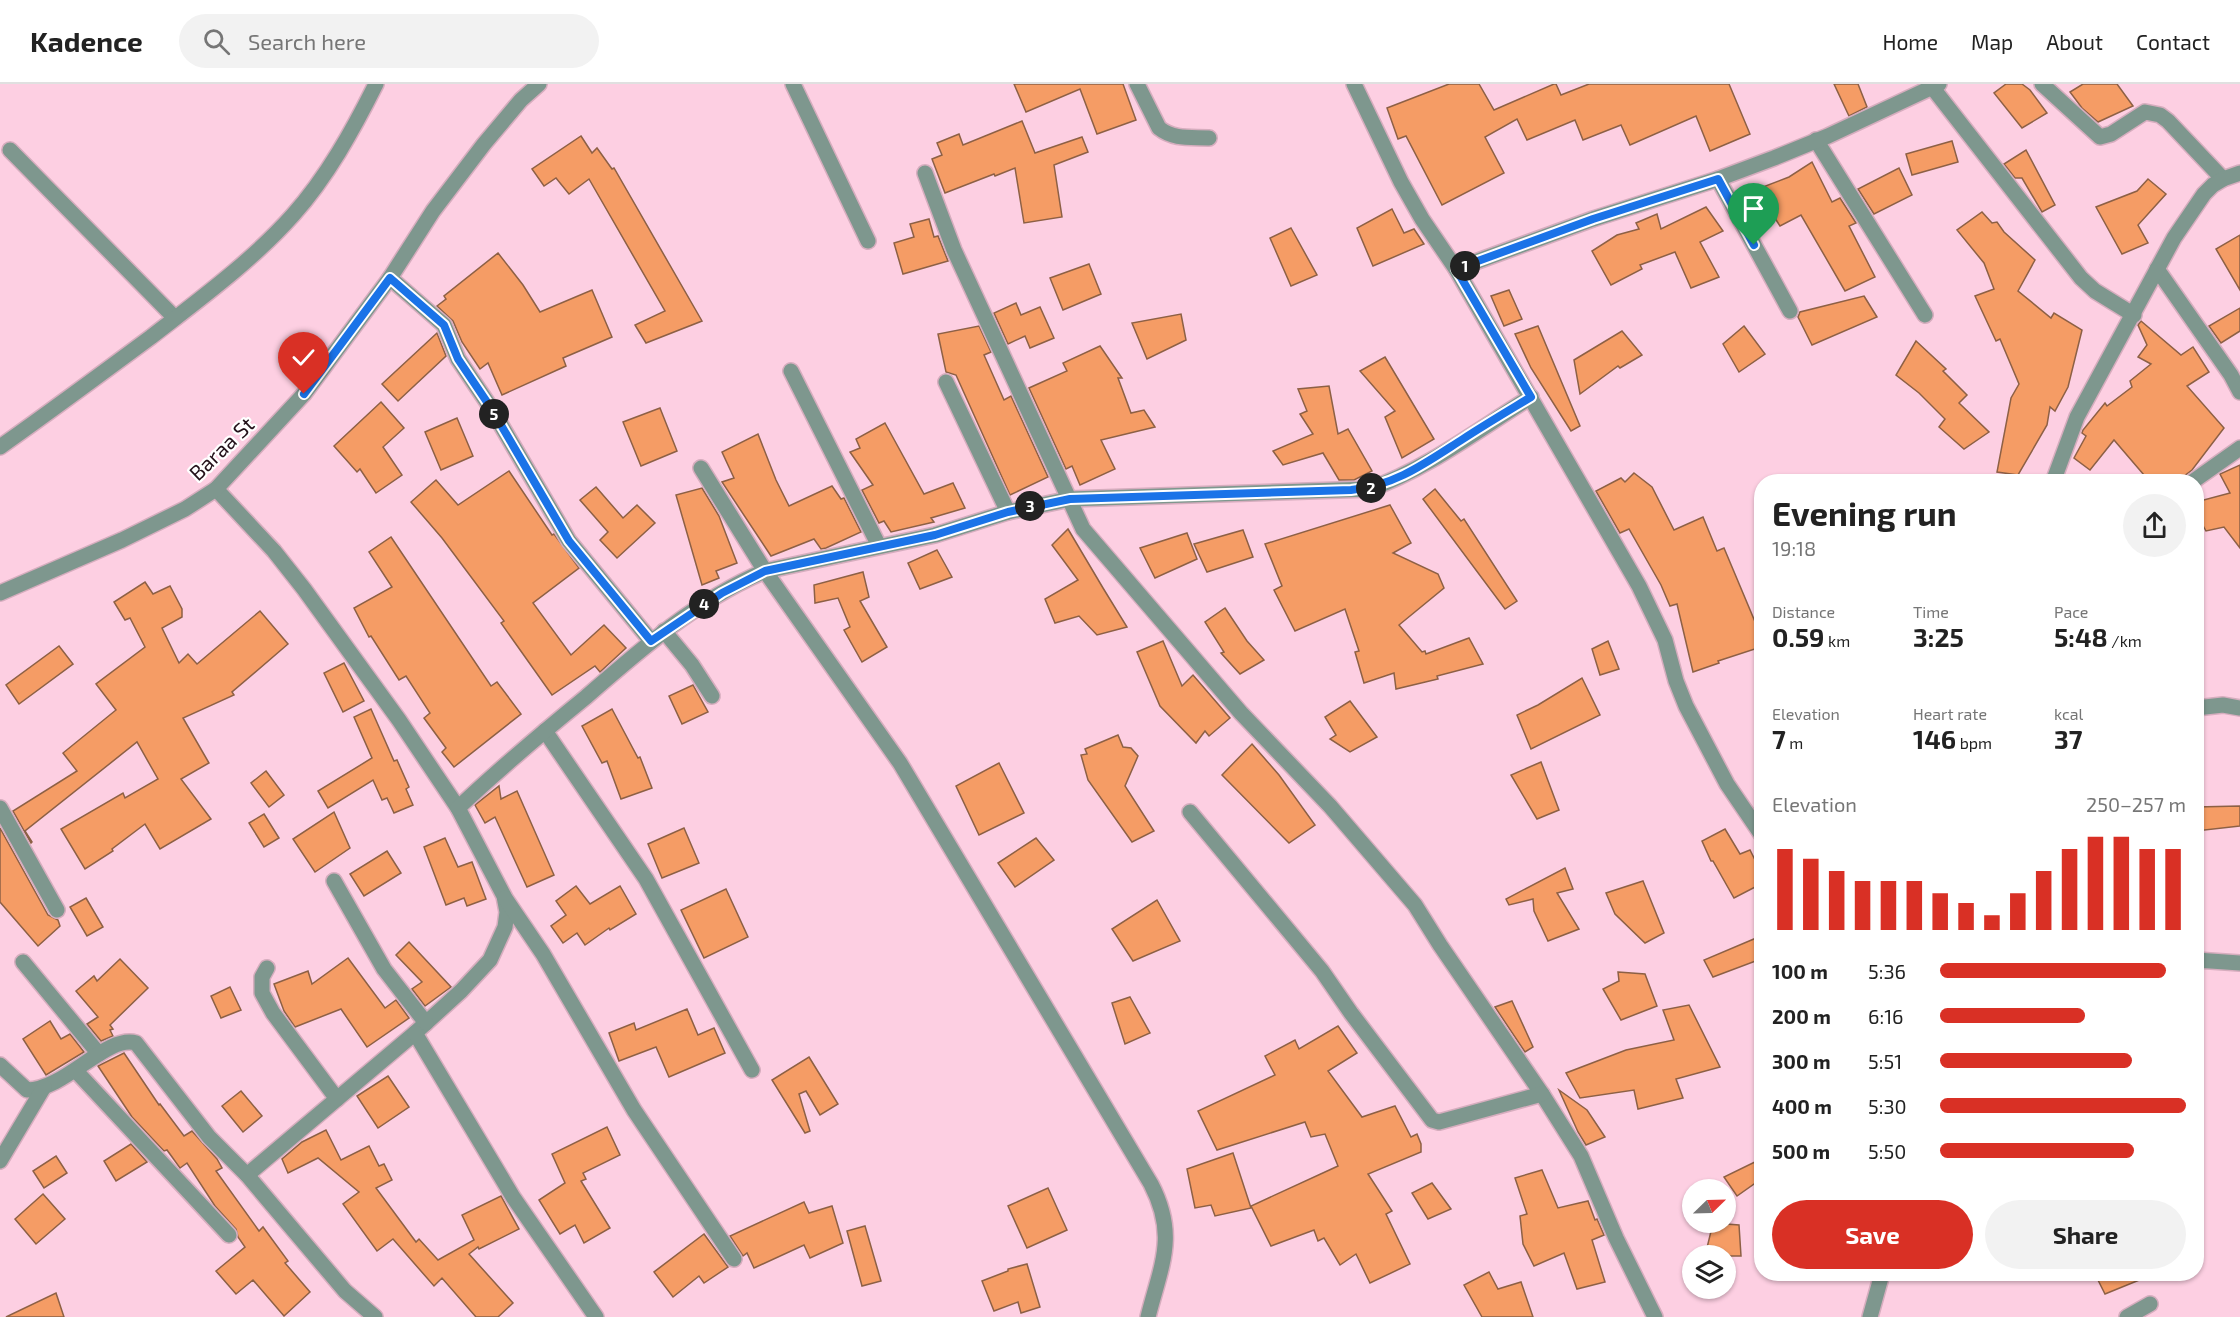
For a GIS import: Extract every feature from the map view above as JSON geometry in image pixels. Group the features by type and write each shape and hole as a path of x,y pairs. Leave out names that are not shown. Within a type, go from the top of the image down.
{"street":[{"path":"0,447 175,318 269,240 294,214 321,180 359,118 376,84"},
{"name":"Baraa St","path":"0,593 122,540 185,509 216,489 304,394 390,278 433,211 484,144 521,100 539,84"},
{"path":"793,84 868,241"},
{"path":"1137,84 1159,128 1165,133 1175,137 1209,138"},
{"path":"1354,84 1401,182 1422,219 1456,269 1639,586 1665,640 1676,681 1686,706 1727,784 1754,824"},
{"path":"2042,84 2100,136 2111,134 2145,112 2160,115 2223,178"},
{"path":"1456,269 1593,219 1718,179 1816,140 1936,86 2081,278 2095,291 2134,315"},
{"path":"1816,140 1925,315"},
{"path":"10,150 175,318"},
{"path":"925,173 954,250 1070,499 1077,520 1091,540 1241,713 1338,814 1415,905 1581,1155 1616,1238 1655,1317"},
{"path":"2056,474 2077,417 2174,238 2204,194 2223,178 2240,173"},
{"path":"1718,179 1790,310"},
{"path":"2157,269 2231,375 2240,392"},
{"path":"390,278 444,325 458,359 491,408 569,541 651,641"},
{"path":"791,370 879,546"},
{"path":"946,382 1008,512"},
{"path":"458,808 502,767 651,641 739,583 765,571 935,535 1008,512 1070,499 1370,489 1396,480 1422,466 1531,397"},
{"path":"2203,474 2240,448"},
{"path":"701,468 765,571 900,763 1151,1184 1166,1222 1167,1241 1148,1317"},
{"path":"216,489 274,551 304,589 392,711 458,808 504,896 543,954 634,1110 734,1259"},
{"path":"664,631 692,665 712,696"},
{"path":"2204,707 2223,705 2240,708"},
{"path":"545,731 646,879 752,1070"},
{"path":"0,808 57,910"},
{"path":"1190,812 1322,971 1432,1120 1439,1122 1542,1094"},
{"path":"334,881 420,1028 513,1197 596,1317"},
{"path":"247,1175 420,1028 461,991 490,960 505,927 507,912 504,896"},
{"path":"2204,961 2240,963"},
{"path":"23,962 99,1054"},
{"path":"267,968 262,977 262,993 273,1013 337,1099"},
{"path":"0,1065 27,1090 38,1090 76,1071 122,1041 136,1043 226,1156 247,1175 345,1291 372,1316"},
{"path":"76,1071 229,1235"},
{"path":"0,1161 44,1087"},
{"path":"1870,1317 1880,1281"},
{"path":"2127,1317 2150,1304"}],"building":[{"path":"1014,84 1123,84 1136,120 1097,134 1080,89 1026,112"},
{"path":"1449,84 1479,84 1494,110 1554,84 1561,95 1589,84 1729,84 1750,134 1710,151 1696,116 1630,145 1621,125 1583,140 1575,120 1527,140 1517,119 1485,137 1504,173 1442,205 1406,136 1398,139 1387,108"},
{"path":"1834,84 1858,84 1867,107 1849,116"},
{"path":"2006,84 2022,84 2030,90 2047,113 2022,128 1994,93"},
{"path":"2083,84 2117,84 2133,106 2098,122 2082,108 2070,92"},
{"path":"1022,121 1035,153 1082,137 1088,152 1054,165 1062,217 1024,223 1015,168 945,193 932,159 942,155 937,143 959,134 963,145"},
{"path":"581,136 592,153 597,148 612,169 614,168 702,321 646,343 635,325 665,311 589,179 569,194 556,178 544,186 532,169"},
{"path":"1952,141 1958,162 1912,175 1906,154"},
{"path":"2026,150 2055,205 2042,212 2022,178 2015,178 2004,164"},
{"path":"1812,162 1832,202 1840,198 1856,223 1849,226 1875,277 1845,291 1801,215 1780,226 1769,209 1760,213 1750,192 1789,177"},
{"path":"1899,168 1912,195 1874,214 1858,189"},
{"path":"2148,179 2166,194 2138,225 2148,243 2122,254 2096,207 2137,191"},
{"path":"1706,207 1723,231 1700,242 1719,277 1691,288 1675,252 1640,265 1642,269 1611,285 1592,251 1617,235 1639,229 1636,223 1657,214 1661,229"},
{"path":"1392,209 1404,233 1414,229 1424,244 1373,266 1357,228"},
{"path":"1982,212 1992,223 1997,222 2004,232 2035,260 2018,291 2051,318 2054,313 2082,330 2068,387 2055,411 2050,407 2047,425 2019,474 1997,472 2011,398 2019,384 2000,339 1996,341 1975,296 1994,289 1984,263 1957,230"},
{"path":"929,219 934,237 938,236 948,261 903,274 894,243 914,237 910,224"},
{"path":"1291,228 1317,275 1291,286 1270,238"},
{"path":"2240,235 2240,290 2216,249"},
{"path":"498,253 523,285 540,312 592,290 612,337 563,358 566,366 502,395 488,363 480,369 462,342 453,321 437,306 446,299 444,296"},
{"path":"1089,264 1101,294 1063,310 1050,278"},
{"path":"1509,290 1522,319 1504,326 1491,296"},
{"path":"1864,296 1877,317 1812,345 1798,317 1800,312"},
{"path":"1016,303 1021,315 1040,307 1054,338 1030,348 1025,336 1008,344 994,313"},
{"path":"2240,308 2240,331 2221,343 2209,326"},
{"path":"1181,314 1186,340 1147,359 1132,323"},
{"path":"2141,321 2181,355 2193,347 2209,372 2187,386 2224,428 2187,474 2143,474 2114,440 2090,470 2074,458 2086,436 2082,433 2083,430 2105,403 2107,406 2132,387 2130,381 2151,364 2138,357 2147,345 2138,325"},
{"path":"979,326 991,352 984,355 1004,400 1011,396 1048,477 1010,495 956,375 946,372 938,334"},
{"path":"1538,326 1580,426 1571,431 1531,368 1515,334"},
{"path":"1744,326 1765,354 1739,372 1723,344"},
{"path":"1622,331 1642,355 1620,368 1618,366 1580,394 1574,360"},
{"path":"437,333 446,356 398,401 382,384"},
{"path":"1916,341 1946,369 1943,371 1967,395 1959,403 1989,432 1964,449 1939,427 1945,419 1919,393 1896,375"},
{"path":"1100,346 1122,378 1118,378 1131,413 1144,410 1155,427 1101,440 1115,469 1080,485 1072,466 1066,469 1029,388 1067,371 1063,363"},
{"path":"1385,357 1434,439 1402,458 1385,417 1395,411 1360,371"},
{"path":"1329,386 1338,434 1348,429 1372,471 1354,480 1339,480 1323,453 1283,465 1273,451 1313,434 1300,414 1307,411 1298,389"},
{"path":"381,402 404,428 383,447 402,475 376,493 360,469 357,472 334,446"},
{"path":"660,408 677,451 641,466 623,422"},
{"path":"457,418 473,456 441,470 425,432"},
{"path":"885,423 924,494 953,483 965,508 931,518 934,522 891,532 884,521 879,523 862,490 873,485 850,452 860,448 856,439"},
{"path":"758,434 789,506 832,486 841,499 844,498 861,532 826,548 821,549 814,539 771,556 722,482 734,478 722,452"},
{"path":"2240,465 2240,548 2224,527 2206,531 2204,527 2204,500 2230,493 2220,474"},
{"path":"509,471 552,535 554,534 579,568 533,603 571,655 604,625 626,648 600,672 595,666 552,695 501,623 504,621 442,538 411,502 436,480 458,505"},
{"path":"1634,473 1652,487 1674,530 1703,517 1717,551 1724,548 1754,619 1754,649 1693,672 1677,604 1670,606 1661,585 1629,529 1620,533 1596,491 1621,478 1625,482"},
{"path":"596,487 623,518 637,505 655,523 617,558 600,540 608,532 580,500"},
{"path":"702,488 719,516 737,563 716,571 719,578 702,585 676,495"},
{"path":"1435,489 1461,521 1464,519 1517,601 1505,609 1423,499"},
{"path":"1390,505 1411,543 1393,553 1438,574 1444,588 1399,625 1426,654 1469,638 1483,664 1437,676 1438,679 1396,689 1394,673 1364,683 1355,652 1359,651 1345,609 1295,631 1274,590 1282,586 1265,544"},
{"path":"1068,529 1127,627 1097,635 1079,616 1055,623 1045,599 1078,580 1052,545"},
{"path":"1243,530 1253,557 1207,572 1194,544"},
{"path":"1187,533 1197,559 1155,578 1140,548"},
{"path":"391,537 491,686 497,682 521,714 454,767 442,752 446,748 424,718 430,713 406,676 399,680 371,636 369,637 354,608 392,587 369,552"},
{"path":"937,550 952,577 920,589 908,563"},
{"path":"863,572 869,597 860,601 887,647 862,662 844,630 850,627 838,598 815,603 814,585"},
{"path":"145,582 153,594 170,586 182,609 182,617 162,628 179,663 188,654 197,664 260,611 288,644 232,692 234,695 183,718 209,763 181,779 211,819 160,849 145,824 112,849 113,851 85,869 61,829 123,793 125,798 158,779 137,742 25,831 31,843 13,811 77,771 63,753 116,710 96,684 145,647 130,618 125,620 114,602"},
{"path":"1225,608 1247,641 1264,660 1240,674 1221,653 1224,652 1205,622"},
{"path":"1163,641 1182,686 1193,675 1230,718 1209,736 1205,731 1196,743 1160,706 1137,652"},
{"path":"1608,641 1619,669 1600,675 1592,649"},
{"path":"59,646 73,664 19,704 6,685"},
{"path":"344,663 364,701 343,712 324,673"},
{"path":"1582,678 1600,715 1531,749 1517,715"},
{"path":"693,685 708,712 682,724 669,696"},
{"path":"1350,701 1377,737 1350,752 1330,739 1336,735 1325,717"},
{"path":"371,709 394,761 397,760 409,787 406,789 413,805 394,813 387,798 382,800 373,780 328,808 318,791 372,758 354,717"},
{"path":"612,709 638,758 640,757 652,788 621,799 607,761 602,763 582,726"},
{"path":"1118,735 1123,747 1131,748 1138,756 1125,786 1154,831 1132,842 1088,780 1081,755 1087,754 1085,749"},
{"path":"1252,744 1279,775 1315,825 1289,843 1222,775"},
{"path":"1541,762 1559,810 1537,819 1511,775"},
{"path":"999,763 1024,813 979,835 956,786"},
{"path":"266,771 284,795 269,807 251,783"},
{"path":"499,786 501,799 517,791 554,875 527,887 495,817 485,823 475,805"},
{"path":"2240,806 2240,826 2204,830 2204,807"},
{"path":"334,812 350,848 315,872 293,839"},
{"path":"264,814 279,838 264,847 249,823"},
{"path":"0,828 48,915 58,920 60,926 38,946 0,902"},
{"path":"684,828 699,863 662,878 648,844"},
{"path":"1725,829 1740,854 1750,850 1754,858 1754,888 1734,898 1711,861 1702,841"},
{"path":"445,838 458,867 472,862 486,899 467,906 464,898 446,905 424,847"},
{"path":"1036,838 1054,860 1015,887 998,863"},
{"path":"387,851 401,873 364,896 350,874"},
{"path":"1565,868 1573,889 1557,893 1579,929 1548,941 1534,911 1533,899 1509,905 1506,899"},
{"path":"1643,881 1664,933 1645,943 1615,914 1606,893"},
{"path":"576,886 590,904 620,886 636,914 610,930 609,928 585,945 577,933 563,943 551,926 566,915 556,901"},
{"path":"726,889 748,937 704,958 681,910"},
{"path":"86,898 103,927 87,936 70,907"},
{"path":"1157,900 1180,941 1133,961 1112,929"},
{"path":"1754,939 1754,962 1713,977 1704,960"},
{"path":"409,942 451,987 425,1006 412,989 422,982 396,955"},
{"path":"348,958 385,1008 396,1000 409,1018 367,1047 341,1009 295,1027 284,1011 274,984 308,971 312,984"},
{"path":"120,959 148,988 110,1025 113,1029 110,1030 113,1036 101,1041 87,1024 98,1017 76,991 94,976 97,981"},
{"path":"1618,972 1645,974 1657,1006 1621,1020 1603,989 1619,981"},
{"path":"230,987 241,1010 221,1018 211,996"},
{"path":"1130,997 1150,1033 1125,1044 1112,1003"},
{"path":"1512,1001 1533,1047 1525,1052 1495,1007"},
{"path":"1689,1005 1720,1067 1676,1079 1683,1098 1638,1109 1634,1090 1580,1098 1566,1073 1626,1050 1674,1040 1663,1010"},
{"path":"687,1009 698,1035 714,1028 725,1053 669,1077 656,1047 619,1061 609,1033 634,1023 636,1030"},
{"path":"50,1021 61,1039 70,1034 84,1052 46,1075 23,1039"},
{"path":"1338,1026 1357,1053 1328,1071 1362,1117 1395,1106 1411,1137 1417,1134 1421,1144 1421,1152 1368,1174 1392,1211 1386,1214 1410,1264 1370,1283 1356,1254 1340,1265 1324,1238 1318,1241 1314,1230 1271,1246 1251,1206 1338,1166 1325,1134 1311,1137 1305,1122 1217,1150 1198,1111 1275,1075 1265,1056 1295,1040 1299,1049"},
{"path":"124,1053 159,1105 184,1136 192,1131 217,1159 222,1168 216,1171 259,1231 263,1227 288,1261 285,1263 310,1292 284,1316 253,1280 236,1294 216,1271 245,1247 236,1229 215,1206 187,1163 180,1168 167,1150 164,1151 132,1117 98,1066"},
{"path":"809,1057 838,1104 820,1115 806,1091 799,1094 810,1131 805,1133 772,1080"},
{"path":"388,1076 409,1107 378,1128 357,1096"},
{"path":"1559,1090 1587,1110 1605,1137 1586,1145"},
{"path":"241,1091 262,1116 243,1132 222,1106"},
{"path":"607,1127 620,1155 583,1173 586,1179 581,1181 610,1228 584,1243 575,1225 560,1234 539,1200 565,1183 552,1154"},
{"path":"326,1130 341,1160 369,1146 379,1166 384,1164 392,1180 376,1188 416,1242 419,1239 438,1260 474,1240 462,1215 501,1196 519,1229 479,1249 478,1247 469,1254 513,1303 498,1317 476,1317 442,1278 434,1286 393,1239 377,1251 343,1204 359,1192 318,1158 288,1173 282,1159 302,1142"},
{"path":"131,1144 147,1162 116,1181 104,1161"},
{"path":"1233,1153 1251,1208 1215,1216 1211,1205 1195,1208 1187,1169"},
{"path":"56,1156 67,1173 44,1188 33,1171"},
{"path":"1754,1162 1754,1184 1737,1196 1736,1179 1724,1177"},
{"path":"1542,1170 1558,1208 1588,1201 1604,1235 1592,1240 1605,1282 1577,1289 1564,1253 1534,1266 1523,1244 1520,1216 1527,1214 1515,1178"},
{"path":"1432,1183 1451,1209 1428,1219 1412,1193"},
{"path":"1048,1188 1067,1230 1027,1248 1008,1206"},
{"path":"43,1194 65,1219 36,1244 15,1219"},
{"path":"804,1202 809,1213 832,1206 843,1243 810,1258 804,1245 754,1268 747,1253 743,1256 730,1236"},
{"path":"1736,1225 1739,1225 1741,1256 1736,1256 1736,1245 1708,1245 1711,1233 1736,1233"},
{"path":"865,1226 881,1281 862,1286 847,1231"},
{"path":"704,1234 728,1267 704,1283 699,1276 673,1297 654,1272"},
{"path":"1027,1264 1040,1307 1021,1313 1018,1302 994,1311 982,1281 1008,1271 1008,1269"},
{"path":"1489,1272 1498,1289 1521,1282 1533,1317 1482,1317 1464,1285"},
{"path":"2098,1281 2137,1281 2105,1294"},
{"path":"56,1293 64,1317 6,1317"}],"route":[{"path":"304,394 390,278 444,325 458,359 491,408 569,541 651,641 722,593 765,571 935,535 1037,504 1070,499 1370,489 1396,480 1531,397 1456,269 1593,219 1718,179 1754,245"}]}
